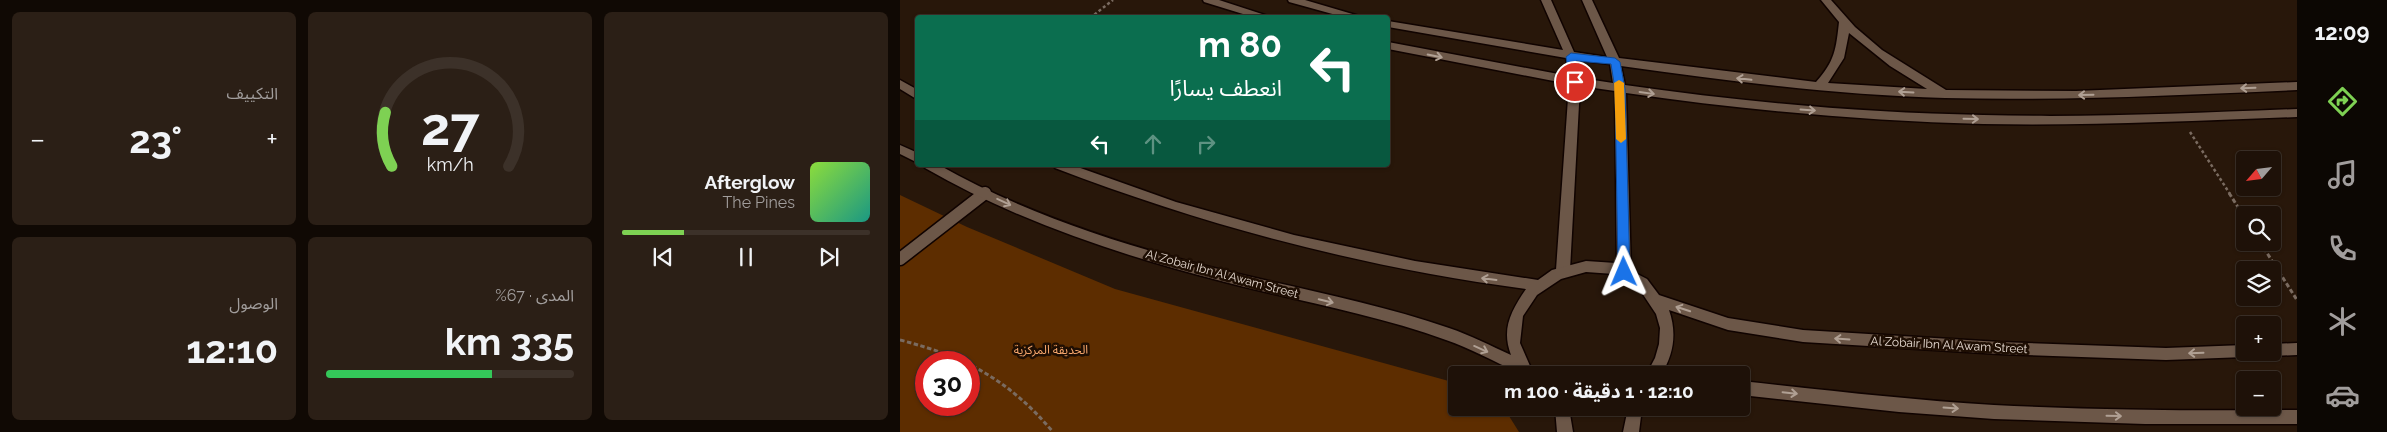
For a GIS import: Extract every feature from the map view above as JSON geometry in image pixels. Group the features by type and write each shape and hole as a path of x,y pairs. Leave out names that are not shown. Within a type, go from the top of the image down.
{"street":[{"path":"1208,0 1259,15"},
{"path":"1293,0 1350,15"},
{"path":"1546,0 1571,57 1575,82 1563,270"},
{"path":"1586,0 1615,62 1620,89 1624,272"},
{"path":"1826,0 1844,24 1871,48 1897,67 1944,94"},
{"path":"1390,24 1505,47 1571,57 1818,87 1944,94 2093,94 2297,86"},
{"path":"1818,87 1832,72 1840,57 1844,40 1844,24"},
{"path":"1390,46 1620,89 1777,108 1868,115 2021,120 2181,118 2297,113"},
{"path":"900,84 915,94"},
{"path":"900,148 915,156"},
{"name":"Al Zobair Ibn Al Awam Street","path":"933,167 1026,212 1112,244 1223,276 1361,310 1448,334 1514,366"},
{"path":"1064,167 1141,196 1288,239 1453,274 1537,285"},
{"path":"1522,366 1514,345 1514,322 1522,302 1537,285 1563,270 1594,265 1624,272 1649,289 1658,301 1666,320 1668,342 1659,366"},
{"name":"Al Zobair Ibn Al Awam Street","path":"1658,301 1728,324 1803,336 1952,346 2166,354 2236,351"},
{"path":"2281,350 2297,350"},
{"path":"1750,389 1994,412 2109,416 2297,417"},
{"path":"1563,416 1565,432"},
{"path":"1631,432 1634,416"}],"lane":[{"path":"900,259 985,193"}],"path":[{"path":"1094,15 1113,0"},
{"path":"2181,118 2237,206"},
{"path":"2266,251 2297,300"},
{"path":"900,340 961,358 990,373 1016,391 1039,414 1053,432"}],"green space":[{"name":"الحديقة المركزية","path":"900,195 967,227 1115,289 1448,381 1448,416 1509,416 1519,432 900,432"}],"slow traffic":[{"path":"1619,83 1621,139"}],"route":[{"path":"1575,82 1571,57 1615,62 1620,89 1624,272"}]}
